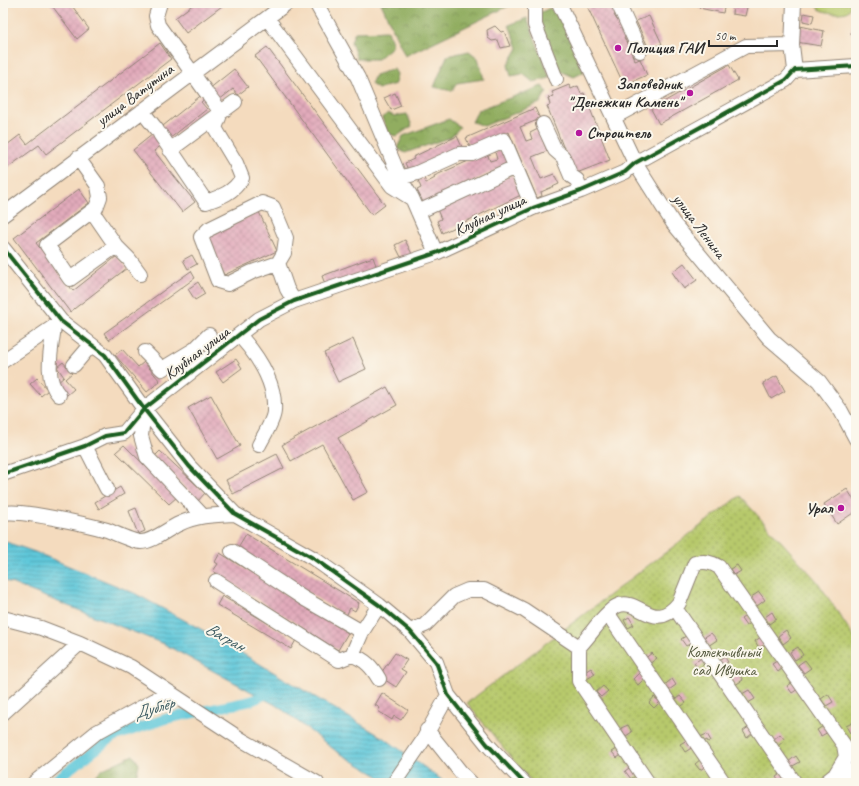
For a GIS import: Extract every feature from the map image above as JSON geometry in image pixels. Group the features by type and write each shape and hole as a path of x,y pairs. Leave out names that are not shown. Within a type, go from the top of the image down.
{"street":[{"path":"160,3 156,16 158,25 221,112"},
{"name":"улица Ватутина","path":"3,215 287,3"},
{"path":"316,3 358,78 400,178 412,198 436,253"},
{"path":"535,3 535,24 556,79"},
{"name":"улица Ленина","path":"559,3 635,163 677,229 769,338 818,381 841,411 856,439"},
{"path":"618,3 640,51"},
{"path":"794,3 792,45 795,70 856,66"},
{"path":"267,18 392,186 412,198"},
{"path":"614,117 746,46 792,45"},
{"name":"Клубная улица","path":"3,474 85,446 105,436 124,433 144,409 240,336 259,319 294,301 436,253 533,208 625,172 635,163 786,80 795,70"},
{"path":"170,150 235,102"},
{"path":"142,110 159,132 206,202 224,195 236,188 242,178 240,170 215,128 221,112"},
{"path":"543,124 555,150 563,156 572,176 577,180 581,190"},
{"path":"400,178 418,173 459,154 472,154 504,140 533,208"},
{"path":"78,158 98,186 100,196 96,208 46,245 70,279 116,246"},
{"path":"418,212 515,167"},
{"path":"278,263 252,272 228,284 218,281 201,237 209,229 262,203 273,207 286,238 284,253 278,263 286,288 294,301"},
{"path":"92,211 116,246 129,259 140,274"},
{"path":"3,248 57,324 105,355 144,409 189,466 236,514 312,558 379,606 410,631 436,662 448,695 487,744 524,783"},
{"path":"3,361 57,324"},
{"path":"57,324 50,374 53,388 59,395"},
{"path":"145,352 162,369 195,349 209,335"},
{"path":"240,336 250,347 271,385 274,412 259,446"},
{"path":"74,366 91,345"},
{"path":"195,349 204,352 208,359"},
{"path":"144,409 141,436 147,457 203,516"},
{"path":"85,446 107,489"},
{"path":"3,514 5,512 28,513 105,529 141,542 158,536 179,523 203,516 236,514"},
{"path":"232,551 303,598 362,632"},
{"path":"648,783 579,681 579,647 617,606 628,604 655,617 663,615 675,608 679,603 695,563 704,561 713,563 719,567 844,745 846,757 830,779"},
{"path":"216,582 339,660 352,655 360,658 371,666 378,680"},
{"path":"410,631 425,625 454,596 468,590 484,590 524,610 579,647"},
{"path":"352,655 362,632 379,606"},
{"path":"675,608 795,783"},
{"path":"608,614 724,783"},
{"path":"3,618 41,628 80,643 132,667 178,700 242,740 317,783"},
{"path":"3,713 80,643"},
{"path":"34,783 96,732 157,699 165,691"},
{"path":"394,783 425,736 448,695"},
{"path":"425,736 472,783"},
{"path":"830,779 856,770"}],"green space":[{"path":"381,3 515,3 405,56"},
{"path":"814,3 854,3 847,12 838,13 824,11 816,7"},
{"path":"550,8 562,21 584,72 574,77 558,70 540,27 539,13"},
{"path":"527,18 550,78 533,82 523,74 511,76 508,65 518,48 509,25"},
{"path":"388,31 393,46 378,59 357,59 351,42 355,32"},
{"path":"469,51 478,58 484,79 457,83 452,91 434,87 447,56"},
{"path":"394,69 397,74 395,84 378,89 371,84 375,75"},
{"path":"542,86 547,91 540,103 484,126 472,122 478,110"},
{"path":"388,113 394,116 407,114 412,126 397,136 388,134 382,118"},
{"path":"449,119 460,127 451,137 405,153 397,148 403,136"},
{"name":"Коллективный сад Ивушка","path":"740,496 817,581 856,640 856,783 532,783 467,703"},
{"path":"133,755 139,764 136,777 122,783 89,783 101,770"}],"water":[{"path":"3,541 35,552 134,593 208,633 387,740 446,783 390,783 336,751 279,707 164,644 3,580"}],"building":[{"path":"50,3 70,3 89,29 77,39"},
{"path":"195,3 226,3 186,33 175,18"},
{"name":"Полиция ГАИ","path":"598,3 614,3 619,13 614,15 617,20 620,19 627,35 624,37 635,61 640,59 647,75 624,85 588,8"},
{"path":"700,3 725,3 723,13 699,8"},
{"path":"733,3 748,3 745,16 732,14"},
{"path":"804,13 814,15 812,23 803,21"},
{"path":"649,16 662,44 649,49 636,21"},
{"path":"852,25 856,25 856,35 851,34"},
{"path":"495,26 501,32 504,31 510,46 501,48 498,40 492,41 488,38 487,30"},
{"path":"800,26 824,31 821,46 796,42"},
{"path":"160,43 171,59 46,154 39,145 3,171 3,148 20,135 27,144"},
{"path":"267,47 385,205 372,215 255,56"},
{"path":"729,65 738,80 659,124 651,109"},
{"path":"234,69 248,87 238,95 233,89 219,100 213,93 201,102 207,109 154,151 195,202 182,212 133,150"},
{"name":"Строитель","path":"569,85 571,89 578,86 581,94 584,93 610,160 574,174 547,106 550,105 548,98 554,96 552,92"},
{"path":"395,93 401,106 391,110 384,98"},
{"path":"535,108 540,119 520,127 526,141 532,139 530,133 538,129 547,151 532,157 541,179 554,174 559,184 541,192 542,196 537,198 509,132 484,143 472,152 466,138"},
{"path":"457,136 462,147 409,172 405,163 414,159 413,157"},
{"path":"504,148 511,163 424,204 417,190 421,188 418,180 424,178 426,183 435,178 434,176 487,153 490,161 497,159 495,152"},
{"path":"512,175 521,195 442,233 437,221 441,219 436,207"},
{"path":"79,189 89,203 36,243 73,291 117,256 127,268 70,312 14,238"},
{"path":"259,212 277,251 224,275 206,236"},
{"path":"405,240 412,254 402,259 395,245"},
{"path":"192,255 197,264 188,269 183,260"},
{"path":"373,257 377,268 326,287 322,276"},
{"path":"684,263 697,280 684,289 672,272"},
{"path":"191,271 195,278 109,340 104,333"},
{"path":"198,282 205,294 195,300 188,289"},
{"path":"353,339 366,369 338,382 324,353"},
{"path":"122,349 138,367 144,362 160,381 147,392 115,355"},
{"path":"236,359 242,368 223,382 216,372"},
{"path":"63,362 72,373 65,379 74,389 67,395 57,383 64,377 57,367"},
{"path":"777,376 785,391 771,399 763,383"},
{"path":"37,378 48,390 41,396 30,384"},
{"path":"387,387 397,405 338,438 368,492 353,500 322,444 291,461 282,445"},
{"path":"211,395 240,446 217,459 188,408"},
{"path":"124,445 177,497 169,504 116,452"},
{"path":"160,451 205,493 197,502 191,497 193,495 154,457"},
{"path":"277,454 284,468 233,494 226,480"},
{"path":"120,487 124,494 99,509 95,502"},
{"name":"Урал","path":"847,489 856,503 856,511 837,524 824,504"},
{"path":"136,508 145,531 138,534 129,511"},
{"path":"246,534 359,603 355,611 350,608 346,616 237,549"},
{"path":"220,553 348,633 338,650 213,571 218,564 215,562"},
{"path":"737,565 741,571 734,575 730,569"},
{"path":"759,592 765,600 757,606 751,597"},
{"path":"222,596 296,640 291,649 217,605"},
{"path":"772,612 776,619 769,624 765,617"},
{"path":"748,614 752,622 746,626 741,619"},
{"path":"629,617 634,625 628,628 624,620"},
{"path":"786,630 791,638 783,644 778,636"},
{"path":"711,633 717,640 708,646 703,638"},
{"path":"689,634 694,642 686,646 681,639"},
{"path":"764,635 768,643 759,648 755,641"},
{"path":"798,647 803,655 795,660 790,652"},
{"path":"395,653 407,660 401,669 406,672 396,687 379,676"},
{"path":"652,653 657,658 648,665 644,659"},
{"path":"724,656 728,662 722,666 718,661"},
{"path":"703,657 707,662 698,669 694,663"},
{"path":"780,659 783,668 778,672 772,664"},
{"path":"805,660 811,668 804,673 798,665"},
{"path":"591,668 595,674 587,679 583,673"},
{"path":"640,672 645,678 638,685 633,679"},
{"path":"738,673 743,680 735,685 731,678"},
{"path":"672,679 676,685 666,692 662,687"},
{"path":"796,680 801,687 792,693 787,686"},
{"path":"603,686 608,691 601,697 596,692"},
{"path":"749,690 755,699 748,703 742,694"},
{"path":"382,693 408,710 401,720 394,716 392,720 378,711 380,708 375,705"},
{"path":"828,694 833,702 826,706 821,699"},
{"path":"680,696 686,703 679,708 673,701"},
{"path":"654,697 660,702 654,708 649,703"},
{"path":"854,722 856,729 850,733 846,726"},
{"path":"826,724 830,731 821,736 817,730"},
{"path":"628,725 632,732 626,736 621,728"},
{"path":"750,726 754,732 747,738 743,731"},
{"path":"707,734 711,741 708,742 707,740 703,742 700,737"},
{"path":"780,734 785,740 778,746 773,740"},
{"path":"689,739 693,747 685,752 680,744"},
{"path":"620,747 624,753 617,758 612,752"},
{"path":"796,756 800,762 791,767 788,762"},
{"path":"701,759 706,766 700,770 695,764"},
{"path":"632,766 638,774 631,779 625,771"},
{"path":"783,772 788,783 780,783 776,777"}],"waterway":[{"name":"Дублёр","path":"51,783 113,737 165,719 251,701 271,692"}],"cycle path":[{"path":"3,474 85,446 105,436 124,433 144,409 259,319 294,301 436,253 533,208 581,191 625,172 635,163 786,80 795,70 856,66"},
{"path":"3,248 61,321 105,355 144,409 189,466 235,514 313,558 379,605 410,631 436,662 448,695 487,744 524,783"}],"place":[{"name":"Полиция ГАИ","path":"618,48"},
{"name":"Заповедник \"Денежкин Камень\"","path":"690,93"},
{"name":"Строитель","path":"579,133"},
{"name":"Урал","path":"841,508"}],"water label":[{"name":"Вагран","path":"225,637"}]}
